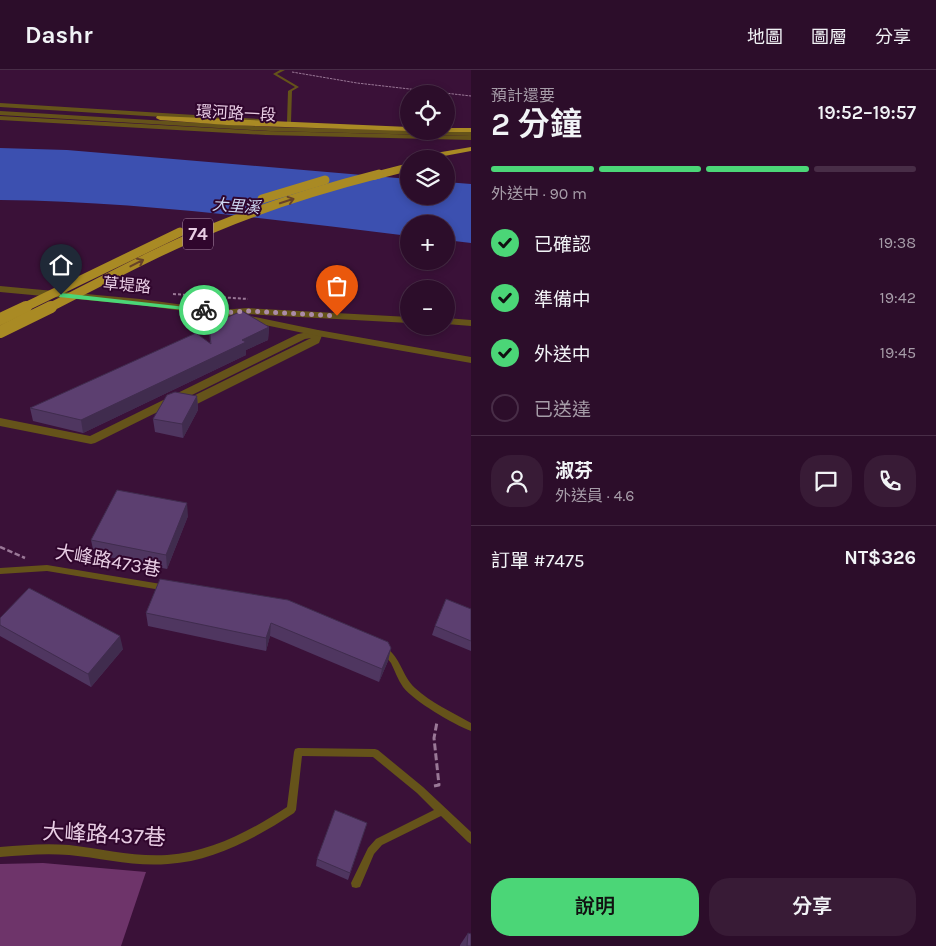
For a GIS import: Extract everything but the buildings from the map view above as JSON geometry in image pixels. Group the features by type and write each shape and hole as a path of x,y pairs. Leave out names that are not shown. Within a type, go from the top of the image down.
{"highway":[{"path":"160,118 296,126 400,127"},
{"path":"455,128 471,128"},
{"name":"74","path":"455,152 471,149"},
{"path":"455,159 471,156"},
{"name":"74","path":"0,318 162,240 236,208 300,186 400,162"},
{"name":"74","path":"0,333 174,244 248,214 312,192 400,169"}],"street":[{"name":"環河路一段","path":"0,105 400,127"},
{"name":"環河路一段","path":"0,109 160,118 260,120"},
{"name":"環河路一段","path":"0,113 270,130 471,134"},
{"name":"環河路一段","path":"0,118 266,133 471,138"},
{"name":"草堤路","path":"0,289 140,302 221,313 318,333 471,360"},
{"path":"0,318 47,294"},
{"path":"0,333 75,296"},
{"name":"草堤路","path":"221,313 247,311 400,320"},
{"path":"455,322 471,323"},
{"path":"189,403 315,341 318,333"},
{"path":"0,422 91,440 302,336 318,333"}],"lane":[{"path":"282,70 275,74 297,86 290,91 289,122"},
{"path":"0,572 47,568"},
{"name":"大峰路473巷","path":"47,568 174,589"},
{"path":"372,644 389,652 406,684 439,710 471,727"},
{"name":"大峰路437巷","path":"0,852 47,849 150,860 192,856 231,845 260,830 291,810 298,752 374,753 420,790 471,839"},
{"path":"356,882 371,851 379,842 442,811"}],"path":[{"path":"282,70 366,84 471,96"},
{"path":"169,294 248,299"},
{"name":"大峰路473巷","path":"0,547 47,568"},
{"path":"420,790 439,785 434,738 439,710"}],"shaded area":[{"path":"43,863 146,872 121,946 0,946 0,864"}],"water":[{"name":"大里溪","path":"0,148 67,150 400,178 400,205 455,205 455,183 471,184 471,243 455,241 455,215 400,215 400,235 154,208 51,201 0,200"}],"way so far":[{"path":"204,310 221,313 247,311 337,316"}],"route":[{"path":"61,295 204,310"}]}
